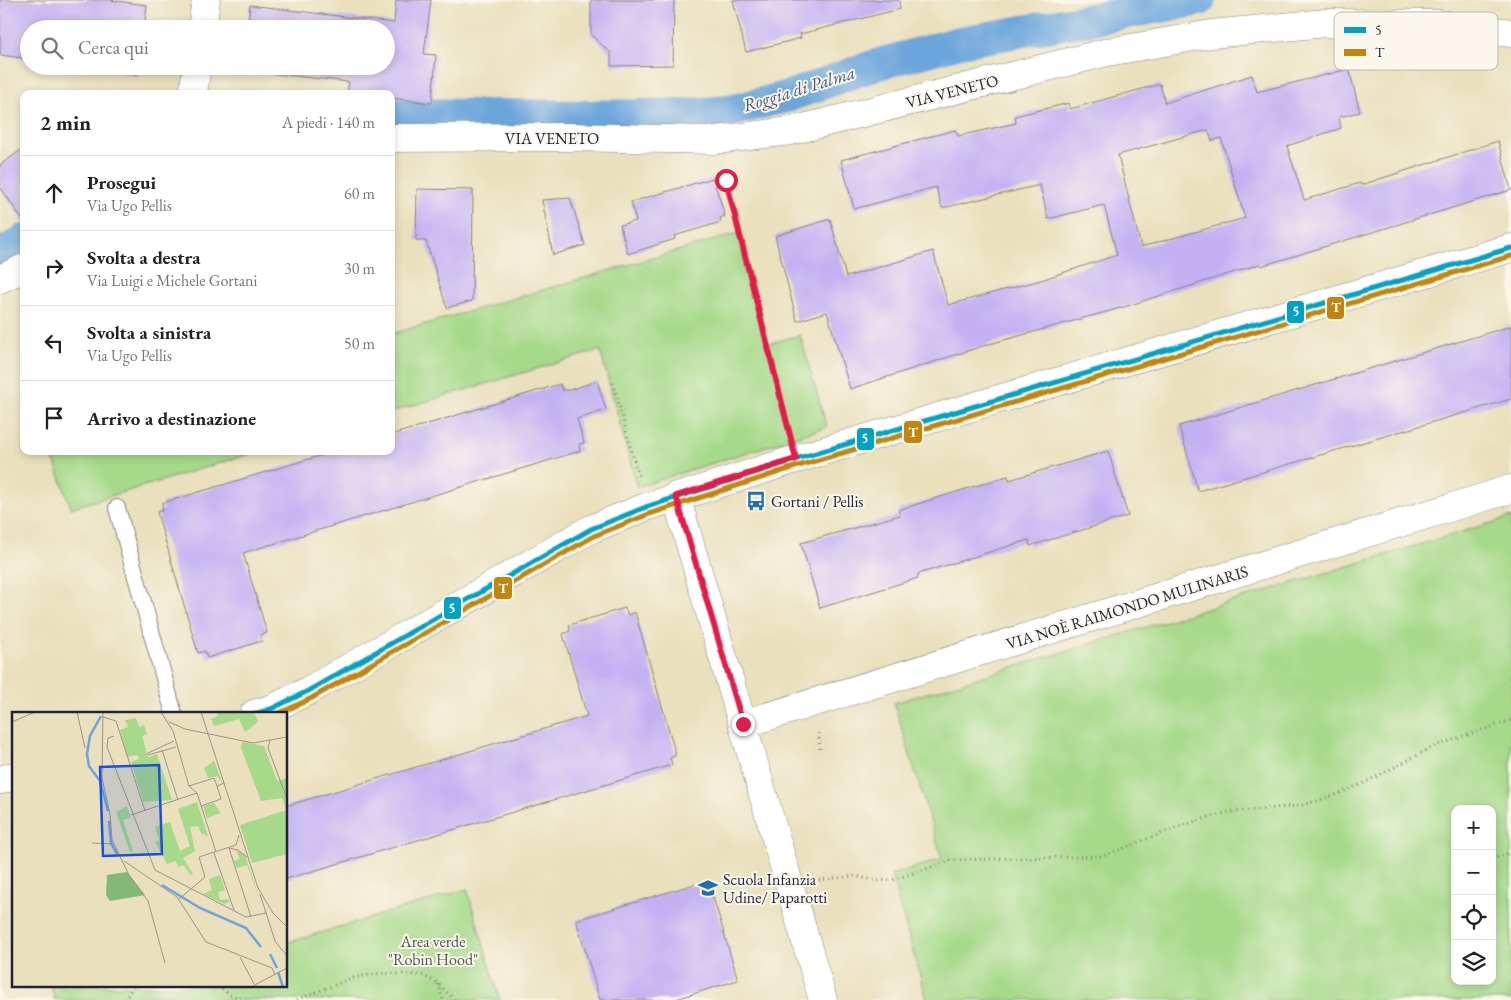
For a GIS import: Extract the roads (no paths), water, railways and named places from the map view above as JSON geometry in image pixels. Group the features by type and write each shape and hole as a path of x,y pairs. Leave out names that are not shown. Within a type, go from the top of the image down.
{"street":[{"path":"203,20 206,0"},
{"name":"VIA VENETO","path":"395,138 567,137 716,140 791,130 1108,52 1211,34 1334,23"},
{"name":"VIA VENETO","path":"1498,31 1511,33"},
{"path":"194,90 196,75"},
{"path":"261,712 308,691 591,529 676,496 1511,248"},
{"path":"0,280 20,270"},
{"name":"VIA NOÈ RAIMONDO MULINARIS","path":"743,724 1511,489"},
{"path":"676,496 823,1000"}],"lane":[{"path":"117,508 173,712"}],"waterway":[{"name":"Roggia di Palma","path":"395,114 583,116 688,114 730,111 789,96 875,65 960,42 1200,0"},
{"name":"Roggia di Palma","path":"0,255 20,242"}],"place":[{"name":"Gortani / Pellis","path":"756,501"},
{"name":"Scuola Infanzia Udine/ Paparotti","path":"708,888"}],"park label":[{"name":"Area verde \"Robin Hood\"","path":"433,950"}]}
